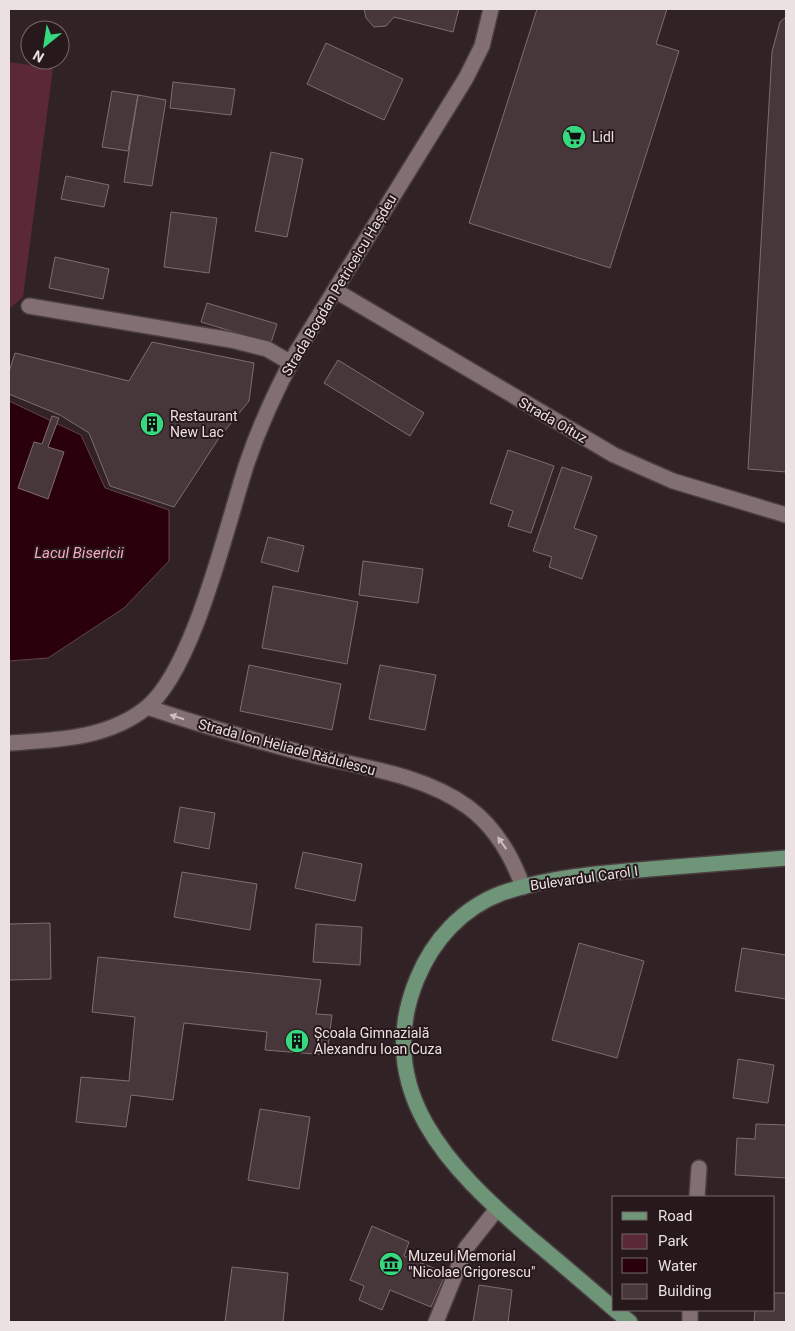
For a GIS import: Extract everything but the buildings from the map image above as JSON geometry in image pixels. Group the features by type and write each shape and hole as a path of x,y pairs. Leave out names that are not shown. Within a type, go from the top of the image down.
{"main road":[{"name":"Bulevardul Carol I","path":"612,1307 496,1209 467,1180 431,1136 410,1089 405,1066 406,1013 413,989 433,949 466,912 486,900 522,887 596,873 786,858"},
{"name":"Bulevardul Carol I","path":"616,1311 630,1322"}],"street":[{"name":"Strada Bogdan Petriceicu Hașdeu","path":"147,707 167,683 192,632 248,460 261,426 291,363 466,78 482,46 491,9"},
{"name":"Strada Oituz","path":"336,291 614,455 673,481 786,515"},
{"path":"29,306 231,340 267,350 291,363"},
{"path":"9,743 85,735 128,720 147,707"},
{"name":"Strada Ion Heliade Rădulescu","path":"147,707 250,739 418,781 450,796 469,808 487,824 508,852 522,887"},
{"path":"698,1196 699,1168"},
{"path":"436,1322 466,1248 496,1209"}],"green space":[{"path":"9,62 20,64 20,70 53,70 23,297 9,309"}],"water":[{"name":"Lacul Bisericii","path":"9,401 81,435 105,488 169,510 169,561 124,608 48,658 9,661"}],"place":[{"name":"Lidl","path":"574,137"},
{"name":"Restaurant New Lac","path":"152,424"},
{"name":"Școala Gimnazială Alexandru Ioan Cuza","path":"297,1041"},
{"name":"Muzeul Memorial \"Nicolae Grigorescu\"","path":"391,1264"}]}
